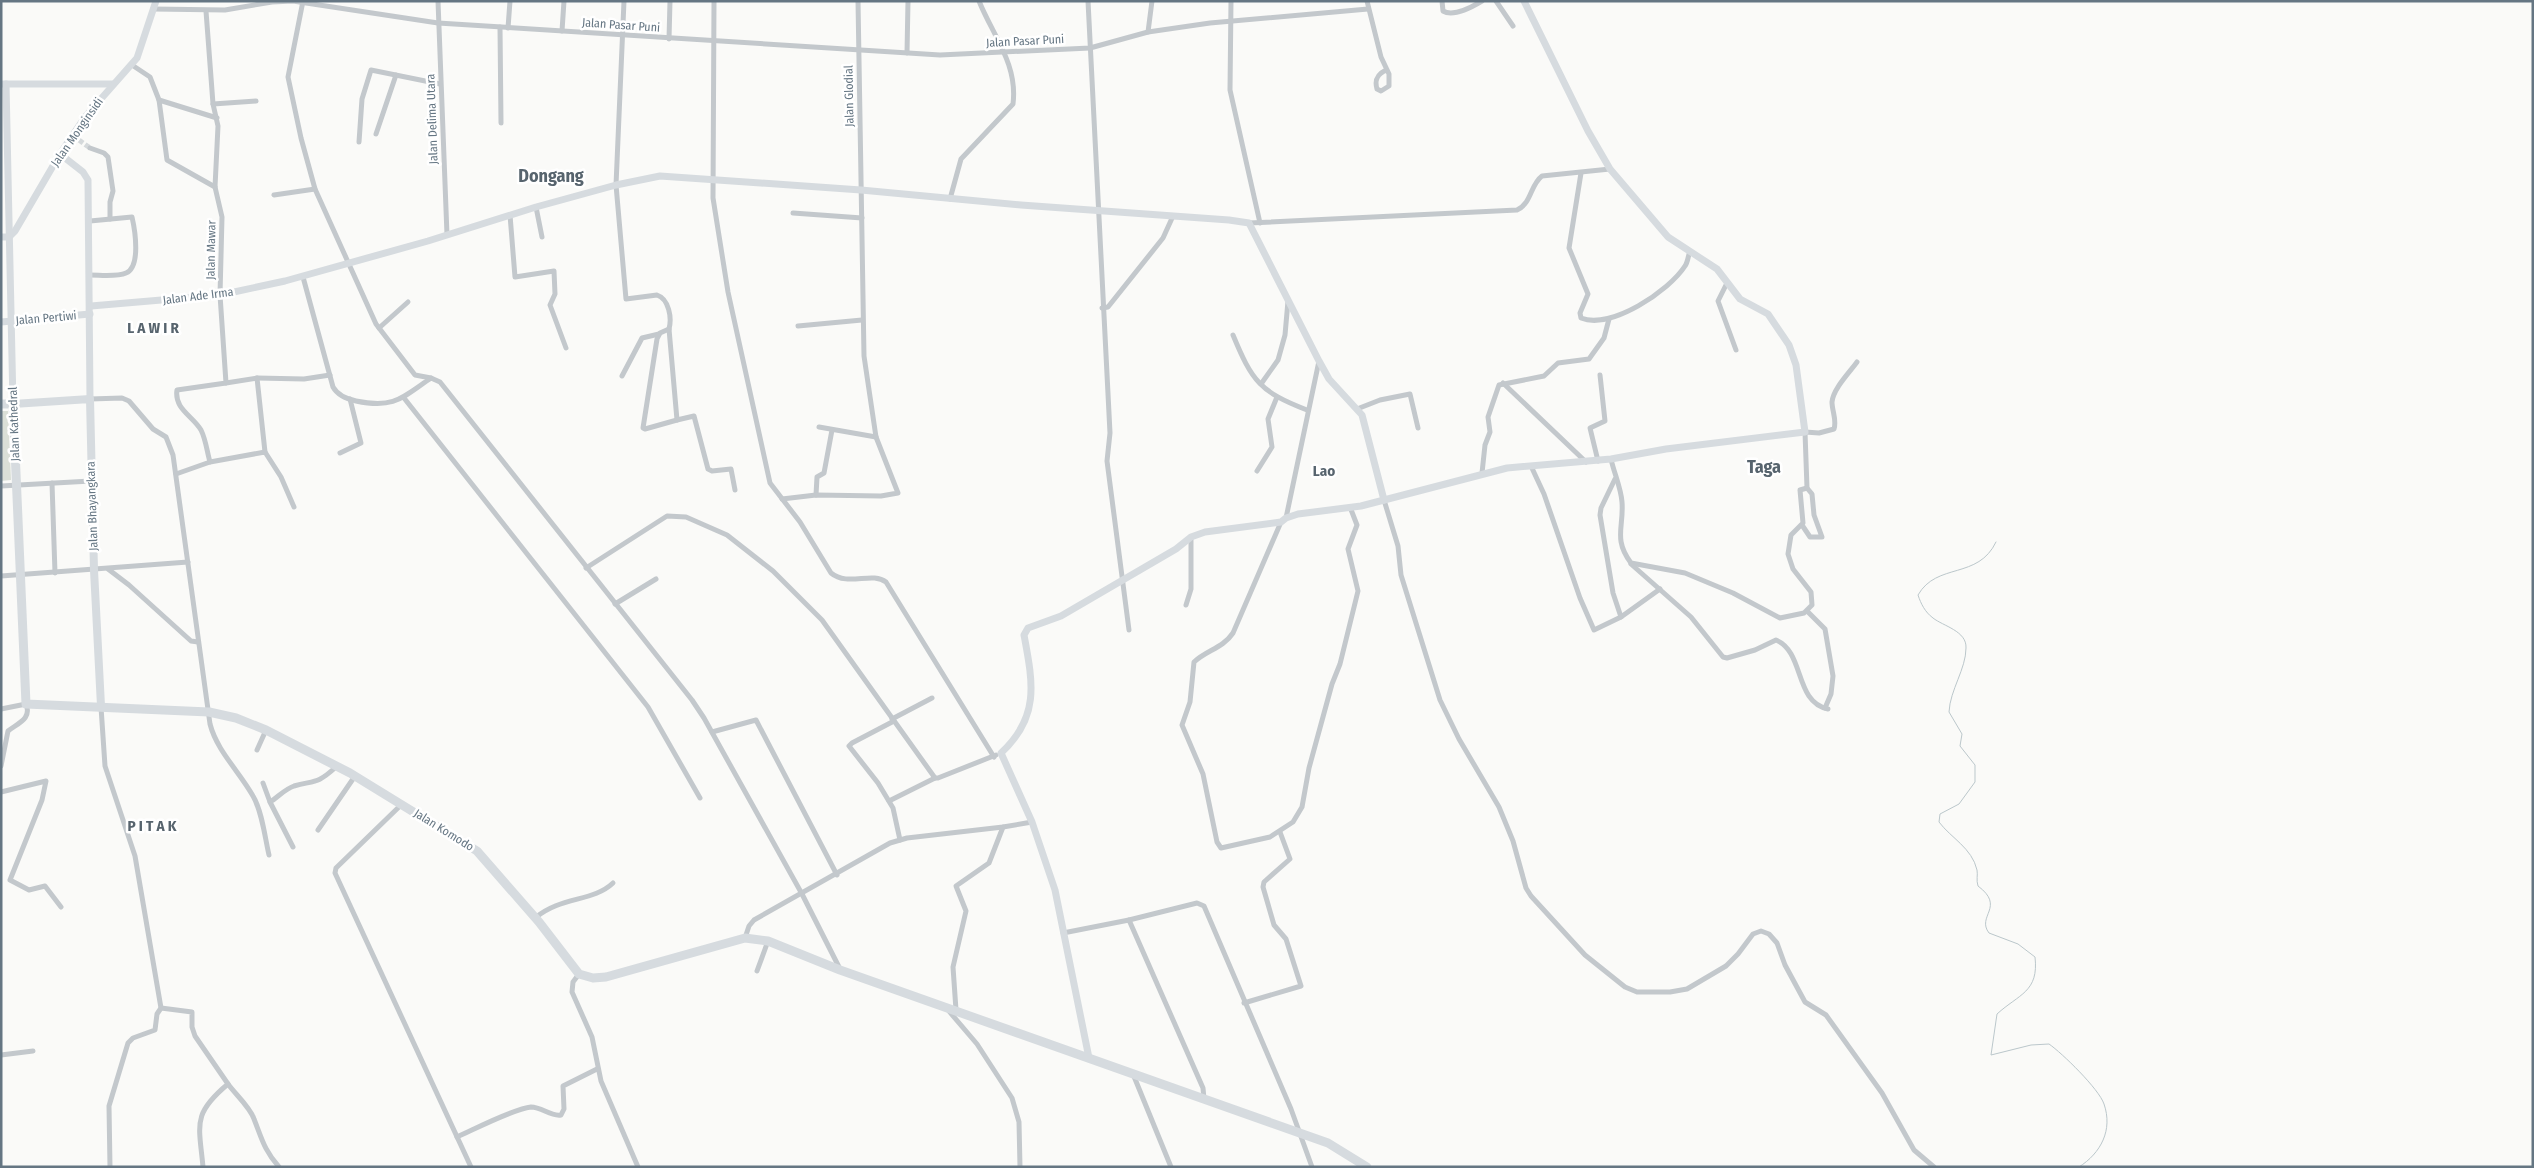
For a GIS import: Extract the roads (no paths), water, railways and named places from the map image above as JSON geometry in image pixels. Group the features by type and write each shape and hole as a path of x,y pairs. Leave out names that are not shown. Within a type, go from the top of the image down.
{"highway":[{"path":"1,404 13,404"},
{"name":"Jalan Kathedral","path":"13,404 26,704"},
{"name":"Jalan Komodo","path":"26,704 210,712 236,718 266,730 355,776 483,856 536,918 579,974"},
{"path":"579,974 593,978 606,978 744,938 768,941 840,970 1334,1146 1367,1167"}],"main road":[{"path":"13,404 90,399"},
{"name":"Jalan Bhayangkara","path":"90,399 94,570 101,706"}],"street":[{"name":"Jalan Monginsidi","path":"5,237 15,231 72,135 100,98 132,65 142,51 156,1"},
{"name":"Jalan Delima Utara","path":"438,1 447,235"},
{"path":"508,28 510,1"},
{"path":"562,31 564,1"},
{"path":"624,1 616,185 626,299 657,295 661,296 667,304 678,420"},
{"path":"670,1 670,38"},
{"path":"714,1 714,220 770,483 785,499 831,573 844,580 879,579 886,582 997,755 1032,822 1055,890 1089,1058"},
{"name":"Jalan Glodial","path":"816,495 897,495 898,488 876,437 864,356 858,1"},
{"path":"907,53 908,1"},
{"path":"950,199 961,160 1013,104 1012,75 1005,52 988,24 979,1"},
{"path":"1088,1 1102,308 1110,433 1106,461 1129,630"},
{"path":"1148,32 1152,1"},
{"path":"1231,1 1230,90 1260,223"},
{"path":"1367,1 1386,70"},
{"path":"1442,1 1443,11 1448,13 1466,9 1482,1"},
{"path":"1496,1 1513,26"},
{"path":"1524,1 1588,131 1610,169 1656,225 1675,243 1710,264 1740,299 1768,314 1789,345 1796,365 1805,432 1807,488 1812,494 1815,518 1822,537 1810,537 1802,525"},
{"name":"Jalan Pasar Puni","path":"153,9 206,11 272,2 302,2 340,10 438,23 940,55 1090,48 1148,32 1232,21 1368,9"},
{"path":"302,2 288,77 301,138 315,190 379,328 415,375 431,378 443,385 699,709 802,894 840,970"},
{"name":"Jalan Mawar","path":"206,11 213,104 217,118 215,187 222,217 220,295 226,383"},
{"path":"500,27 500,123"},
{"path":"132,65 151,79 159,100 167,160 215,187"},
{"path":"359,142 362,99 371,71 440,84"},
{"path":"376,134 396,75"},
{"path":"4,84 113,84"},
{"name":"Jalan Kathedral","path":"4,84 5,237 11,321 13,404"},
{"path":"95,85 100,98"},
{"path":"159,100 217,118"},
{"path":"213,104 256,101"},
{"path":"72,135 79,140"},
{"path":"90,148 104,153 108,157 113,191 110,202 110,219"},
{"name":"Jalan Bhayangkara","path":"60,154 87,177 90,221 90,399"},
{"path":"1610,169 1542,176 1537,180 1527,203 1517,210 1249,223 1318,361 1334,384 1357,409 1369,437 1384,500 1398,546 1401,575 1440,700 1459,739 1499,807 1513,841 1526,888 1531,896 1591,960 1625,988 1637,992 1670,992 1687,989 1704,981 1726,966 1753,934 1761,931 1769,934 1777,943 1784,965 1805,1002 1826,1015 1879,1088 1914,1150 1934,1167"},
{"path":"1581,173 1569,246 1588,294 1580,317 1584,320 1609,319 1651,300 1685,267 1690,251"},
{"name":"Jalan Ade Irma","path":"90,306 180,300 220,295 303,277 447,235 510,214 616,185 660,176 860,190 1249,223"},
{"path":"274,195 315,190"},
{"path":"536,207 542,237"},
{"path":"793,213 862,218"},
{"path":"510,214 515,277 554,271 554,295 550,306 566,348"},
{"path":"1102,308 1108,307 1163,238 1173,216"},
{"path":"90,221 132,217 136,260 132,269 126,273 90,275"},
{"path":"303,277 335,390 350,399 383,405 404,398 431,378"},
{"path":"1727,283 1718,300 1736,350"},
{"path":"1262,384 1278,360 1285,335 1288,300"},
{"path":"379,328 408,302"},
{"name":"Jalan Pertiwi","path":"1,322 90,314"},
{"path":"1482,473 1486,444 1490,432 1488,417 1497,388 1502,383 1539,377 1558,364 1589,359 1604,338 1609,319"},
{"path":"798,326 862,320"},
{"path":"622,376 642,338 659,334 669,329"},
{"path":"659,334 643,428 646,429 694,416 708,469 712,471 731,469 735,490"},
{"path":"1234,335 1248,370 1277,398 1307,410"},
{"path":"1318,361 1284,520 1229,638 1222,645 1206,652 1194,662 1190,702 1182,722 1186,737 1203,774 1218,845 1221,848 1234,847 1270,837 1280,832 1293,822 1302,807 1309,768 1332,684 1340,664 1358,591 1348,549 1357,525 1350,507"},
{"path":"889,801 935,778 997,755 1021,730 1029,713 1030,683 1026,631 1061,616 1176,549 1191,537 1205,532 1284,520 1384,500 1482,473 1531,466 1611,459 1666,449 1805,432 1819,433 1834,429 1836,424 1832,402 1834,394 1857,362"},
{"path":"210,462 202,433 182,409 176,391 181,387 257,378 304,379 330,375"},
{"path":"1598,460 1590,428 1605,421 1600,375"},
{"path":"257,378 265,452 281,477 294,507"},
{"path":"1502,383 1586,462"},
{"path":"1357,409 1380,400 1410,394 1418,428"},
{"path":"90,399 122,398 128,401 153,429 166,437 174,455 198,642 210,712 210,724 217,745 226,755 254,797 269,856"},
{"path":"404,398 648,708 700,798"},
{"path":"1257,471 1272,447 1268,419 1277,398"},
{"path":"340,453 361,443 350,399"},
{"path":"819,427 876,437"},
{"path":"785,499 816,495 818,477 824,473 832,430"},
{"path":"176,474 210,462 265,452"},
{"path":"1611,459 1622,502 1620,535 1624,552 1631,563 1691,617 1725,658 1755,650 1776,640 1787,647 1794,656 1796,666 1810,698 1827,708 1833,676 1825,629 1807,611"},
{"path":"1531,466 1544,494 1573,582 1596,631 1621,617 1660,589"},
{"path":"1615,479 1601,508 1600,515 1613,593 1621,617"},
{"path":"1,486 91,480"},
{"path":"52,483 55,573"},
{"path":"1631,563 1684,573 1733,593 1780,618 1807,611 1812,605 1812,594 1793,569 1788,554 1791,535 1804,522 1800,490 1807,488"},
{"path":"586,568 666,516 686,517 727,535 773,571 822,620 935,778"},
{"path":"1186,605 1191,589 1191,537"},
{"path":"1,576 188,562"},
{"path":"107,569 129,585 190,641 198,642"},
{"path":"615,604 656,579"},
{"path":"900,840 894,811 889,801 878,783 849,746 932,698"},
{"path":"1,766 8,731 27,717 26,704"},
{"name":"Jalan Komodo","path":"1,709 26,704"},
{"path":"101,706 105,766 135,856 161,1008 157,1014 155,1030 133,1038 128,1043 109,1106 110,1167"},
{"path":"712,732 756,720 837,875"},
{"path":"257,750 266,730"},
{"path":"270,802 290,788 312,784 325,777 336,767"},
{"path":"318,830 355,776"},
{"path":"1,792 46,781 42,800 10,880 29,890 45,886 61,907"},
{"path":"263,783 270,802 293,847"},
{"path":"402,804 336,868 335,873 471,1167"},
{"path":"744,938 754,920 900,840 1003,828 1032,822"},
{"path":"956,1010 953,967 966,911 956,886 989,863 1003,828"},
{"path":"1244,1003 1301,986 1286,939 1274,925 1263,887 1264,882 1289,861 1280,832"},
{"path":"536,918 549,907 602,892 613,883"},
{"path":"1064,933 1201,904 1212,923 1219,946 1291,1109 1312,1167"},
{"path":"1129,920 1203,1088 1204,1100"},
{"path":"757,971 768,941"},
{"path":"579,974 572,985 572,992 592,1037 597,1069 638,1167"},
{"path":"945,1007 977,1044 1012,1098 1019,1122 1020,1167"},
{"path":"161,1008 192,1012 192,1027 195,1036 228,1084 254,1117 258,1134 267,1154 279,1167"},
{"path":"1,1055 33,1051"},
{"path":"457,1137 527,1108 542,1108 555,1116 561,1115 564,1109 563,1086 597,1069"},
{"path":"1133,1073 1171,1167"},
{"path":"203,1167 199,1120 204,1107 228,1084"}],"waterway":[{"path":"1996,542 1988,554 1979,562 1936,578 1926,585 1918,595 1922,605 1933,618 1963,637 1966,648 1949,712 1962,734 1960,746 1975,765 1975,782 1959,804 1940,814 1939,822 1971,855 1977,870 1978,886 1986,893 1990,900 1986,921 1989,933 2018,944 2035,957 2034,978 2031,985 1997,1014 1991,1055 2031,1045 2049,1044 2088,1081 2101,1097 2104,1104 2107,1123 2103,1140 2093,1155 2079,1167"}],"tunnel":[{"path":"79,140 90,148"}],"district":[{"name":"Dongang","path":"551,176"},
{"name":"L A W I R","path":"153,328"},
{"name":"Taga","path":"1764,467"},
{"name":"Lao","path":"1324,471"},
{"name":"P I T A K","path":"152,826"}]}
